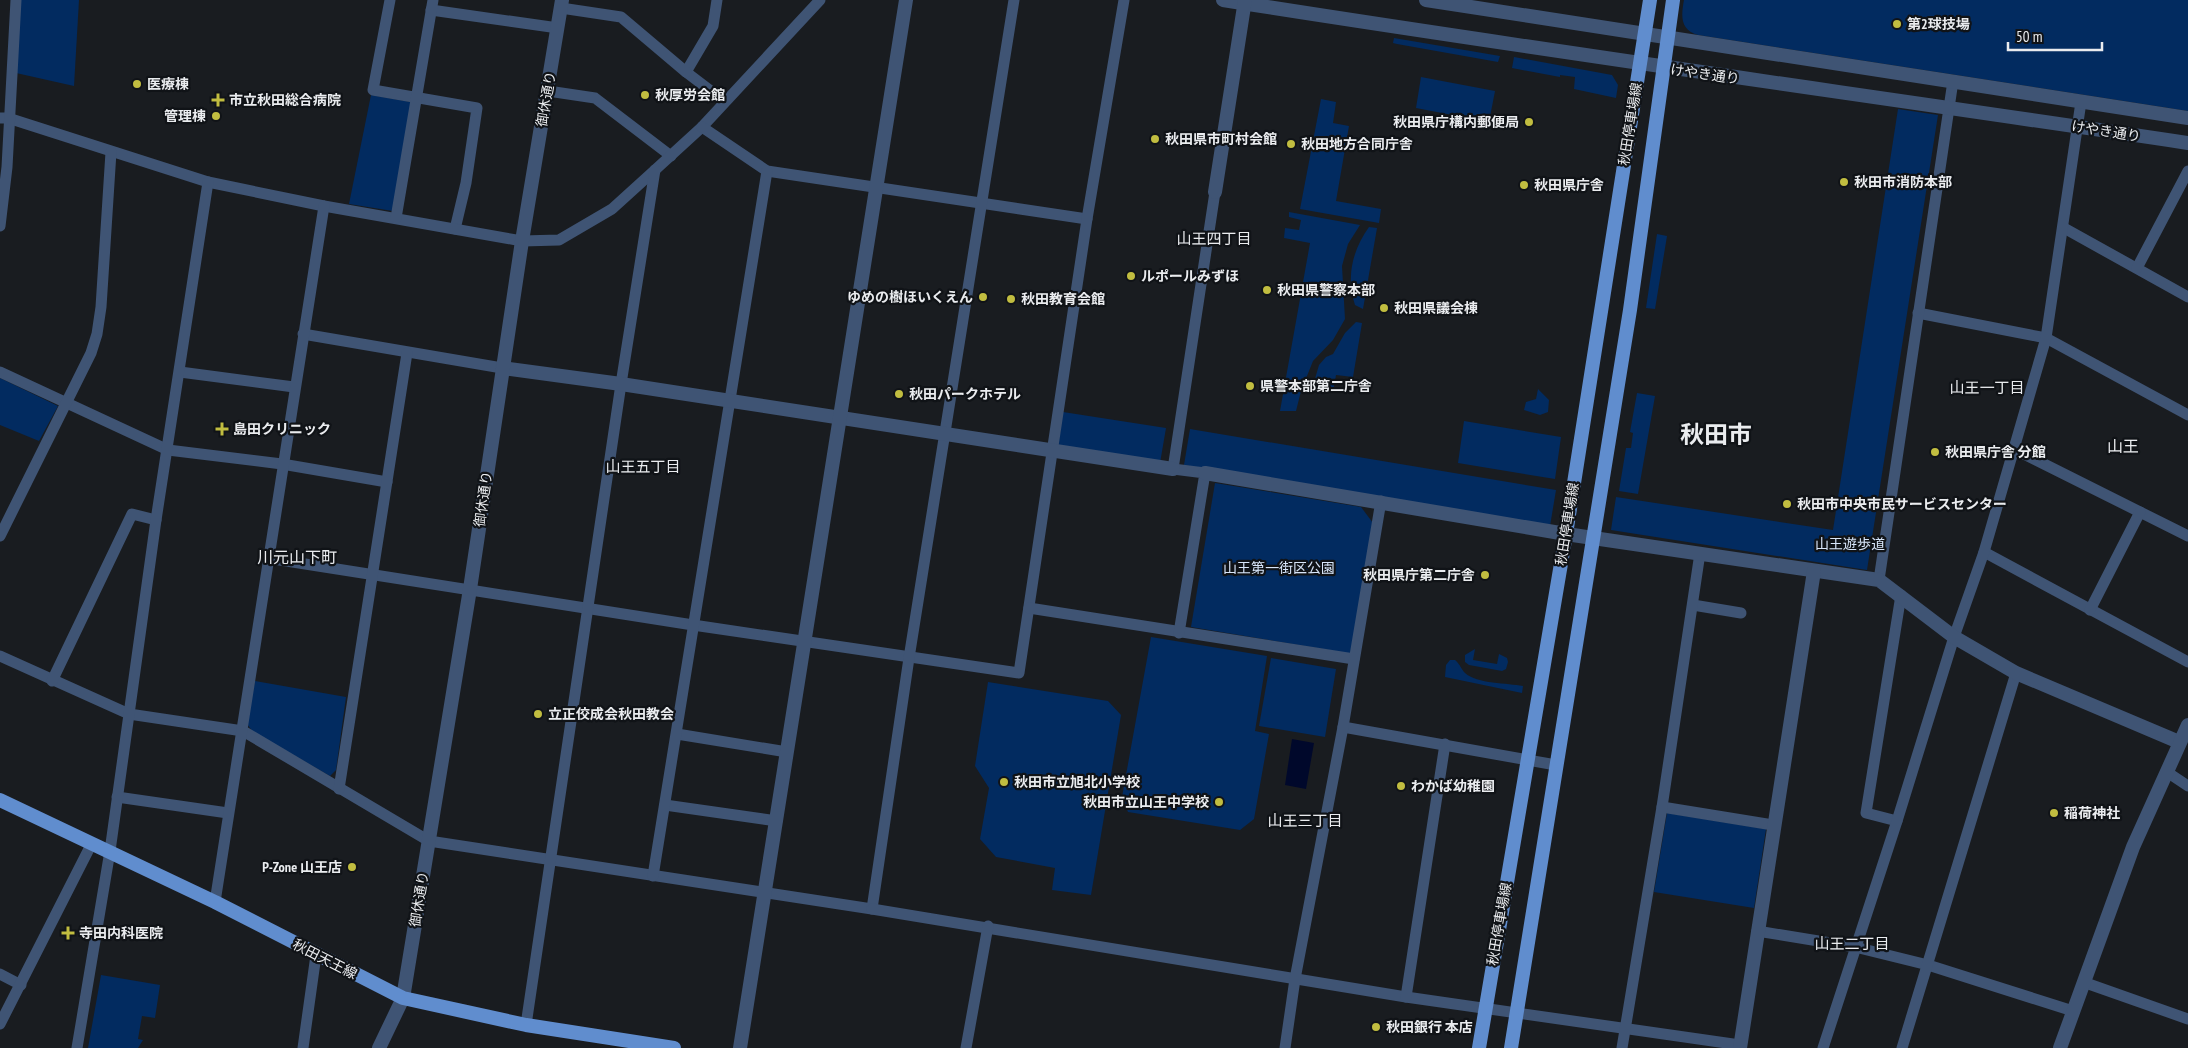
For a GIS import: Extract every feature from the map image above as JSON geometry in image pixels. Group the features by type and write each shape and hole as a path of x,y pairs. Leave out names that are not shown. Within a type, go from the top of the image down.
{"main road":[{"name":"秋田停車場線","path":"1479,1048 1566,534 1650,0"},
{"name":"秋田停車場線","path":"1511,1048 1630,310 1673,0"},
{"name":"秋田天王線","path":"0,800 215,902 403,998 526,1025 674,1048"}],"street":[{"path":"0,226 7,167 4,118 16,0"},
{"path":"390,0 373,90 477,108 466,183 455,229"},
{"path":"686,72 713,26 717,0"},
{"path":"4,118 208,182 324,206 522,241 559,240 612,209 671,156 702,127 724,101 820,0"},
{"path":"740,1048 906,0"},
{"path":"872,909 909,658 1014,0"},
{"path":"267,558 693,625 1019,673 1087,219 1124,0"},
{"name":"けやき通り","path":"1223,0 1640,65 1949,107 2188,143"},
{"path":"1426,0 1645,33"},
{"path":"1173,469 1245,2"},
{"path":"562,4 620,18 724,101"},
{"name":"御休通り","path":"379,1048 403,998 470,589 522,241 562,4"},
{"path":"396,218 432,5 558,28"},
{"name":"けやき通り","path":"1645,33 2188,118"},
{"path":"1879,580 1953,81"},
{"path":"548,91 595,98 671,156"},
{"path":"1823,1048 1897,821 1954,637 1984,552 2046,338 2064,228 2081,102"},
{"path":"702,127 767,171 1087,219"},
{"path":"0,536 91,353 97,334 101,307 111,152"},
{"path":"526,1025 621,384 655,170"},
{"path":"653,876 728,400 767,171"},
{"path":"2137,268 2188,171"},
{"path":"77,1048 110,851 156,520 208,182"},
{"path":"215,902 228,813 243,731 267,558 324,206"},
{"path":"2064,228 2188,297"},
{"path":"1918,313 2046,338 2188,414"},
{"path":"303,334 502,368 728,400 945,435 1204,473 1381,501 1566,534 1879,580 1902,595 1954,637 2016,673 2179,742"},
{"path":"339,788 407,352"},
{"path":"0,372 168,450 282,464 387,482"},
{"path":"180,372 294,387"},
{"path":"2014,449 2188,536"},
{"path":"1179,633 1204,473"},
{"path":"1285,1048 1295,978 1343,727 1381,501"},
{"path":"2090,610 2140,512"},
{"path":"52,681 132,514 156,520"},
{"path":"1984,552 2188,662"},
{"path":"1622,1048 1662,807 1700,553"},
{"path":"0,656 129,714 243,731 429,841 550,858 765,894 988,926 1406,997 1625,1028 1740,1047 1814,571"},
{"path":"1897,821 1866,813 1902,595"},
{"path":"1693,605 1741,613"},
{"path":"1029,608 1354,660"},
{"path":"1902,1048 2016,673"},
{"path":"2060,1048 2133,847 2188,725"},
{"path":"1343,727 1556,765"},
{"path":"676,734 787,752"},
{"path":"1406,997 1446,744"},
{"path":"2167,772 2188,786"},
{"path":"118,797 228,813"},
{"path":"665,805 777,821"},
{"path":"1662,807 1773,826"},
{"path":"0,1024 92,842"},
{"path":"966,1048 988,926"},
{"path":"1757,931 1855,947 1928,965 2073,1011"},
{"path":"303,1048 316,955"},
{"path":"0,974 21,985"},
{"path":"2083,982 2188,1019"}],"green space":[{"path":"19,0 79,0 74,86 16,73"},
{"path":"1684,0 2188,0 2188,111 1698,35 1688,30 1683,22"},
{"path":"1394,38 1500,56 1498,62 1397,44 1393,43"},
{"path":"1514,57 1612,75 1618,85 1616,98 1574,89 1575,77 1560,75 1560,77 1512,68"},
{"path":"1421,77 1495,91 1489,122 1416,108"},
{"path":"371,95 411,102 393,211 349,204"},
{"path":"1321,99 1336,102 1333,123 1349,126 1336,201 1381,209 1379,223 1300,209"},
{"name":"山王遊歩道","path":"1898,109 1938,115 1867,570 1611,530 1616,497 1833,530"},
{"path":"1289,212 1360,225 1348,244 1342,266 1345,319 1333,340 1313,361 1301,391 1296,411 1280,411 1310,243 1284,238 1285,228 1299,230 1301,220 1289,217"},
{"path":"1369,227 1377,228 1363,309 1355,305 1352,295 1351,274 1358,245"},
{"path":"1657,234 1667,236 1655,309 1646,308"},
{"path":"1356,322 1362,323 1353,377 1336,375 1333,392 1312,389 1319,365 1326,357 1333,354 1345,333"},
{"path":"0,378 58,406 39,441 0,425"},
{"path":"1538,389 1549,400 1548,412 1540,415 1524,410 1526,402 1536,399"},
{"path":"1637,393 1655,396 1638,494 1619,491 1626,448 1631,448 1633,433 1630,432"},
{"path":"1063,412 1166,428 1160,463 1058,447"},
{"path":"1464,421 1561,437 1555,479 1458,463"},
{"path":"1190,429 1556,490 1550,526 1184,465"},
{"name":"山王第一街区公園","path":"1215,483 1361,507 1373,523 1352,654 1191,627"},
{"path":"1151,637 1267,656 1255,731 1269,734 1254,819 1240,830 1128,812 1122,797"},
{"path":"1475,649 1473,660 1497,664 1499,654 1507,658 1506,669 1502,671 1469,665 1465,662 1465,655"},
{"path":"1271,658 1336,669 1325,737 1259,726"},
{"path":"1450,660 1455,660 1470,677 1523,686 1522,693 1445,677 1446,665"},
{"path":"255,681 346,697 336,770 330,776 253,732 247,724"},
{"path":"988,682 1108,701 1121,715 1091,895 1052,890 1055,868 996,857 980,839 989,788 975,766"},
{"path":"1667,813 1766,829 1754,908 1654,892"},
{"path":"101,975 160,985 155,1018 142,1016 138,1039 143,1040 138,1048 88,1048"}],"shaded area":[{"path":"1292,739 1314,743 1306,789 1285,785"}],"place":[{"name":"第2球技場","path":"1897,24"},
{"name":"医療棟","path":"137,84"},
{"name":"秋厚労会館","path":"645,95"},
{"name":"市立秋田総合病院","path":"218,100"},
{"name":"管理棟","path":"216,116"},
{"name":"秋田県庁構内郵便局","path":"1529,122"},
{"name":"秋田県市町村会館","path":"1155,139"},
{"name":"秋田地方合同庁舎","path":"1291,144"},
{"name":"秋田市消防本部","path":"1844,182"},
{"name":"秋田県庁舎","path":"1524,185"},
{"name":"ルポールみずほ","path":"1131,276"},
{"name":"秋田県警察本部","path":"1267,290"},
{"name":"ゆめの樹ほいくえん","path":"983,297"},
{"name":"秋田教育会館","path":"1011,299"},
{"name":"秋田県議会棟","path":"1384,308"},
{"name":"県警本部第二庁舎","path":"1250,386"},
{"name":"秋田パークホテル","path":"899,394"},
{"name":"島田クリニック","path":"222,429"},
{"name":"秋田県庁舎 分館","path":"1935,452"},
{"name":"秋田市中央市民サービスセンター","path":"1787,504"},
{"name":"秋田県庁第二庁舎","path":"1485,575"},
{"name":"立正佼成会秋田教会","path":"538,714"},
{"name":"秋田市立旭北小学校","path":"1004,782"},
{"name":"わかば幼稚園","path":"1401,786"},
{"name":"秋田市立山王中学校","path":"1219,802"},
{"name":"稲荷神社","path":"2054,813"},
{"name":"P-Zone 山王店","path":"352,867"},
{"name":"寺田内科医院","path":"68,933"},
{"name":"秋田銀行 本店","path":"1376,1027"}],"district":[{"name":"山王四丁目","path":"1214,238"},
{"name":"山王一丁目","path":"1987,387"},
{"name":"秋田市","path":"1716,434"},
{"name":"山王","path":"2123,446"},
{"name":"山王五丁目","path":"643,466"},
{"name":"川元山下町","path":"297,557"},
{"name":"山王三丁目","path":"1305,820"},
{"name":"山王二丁目","path":"1852,943"}]}
